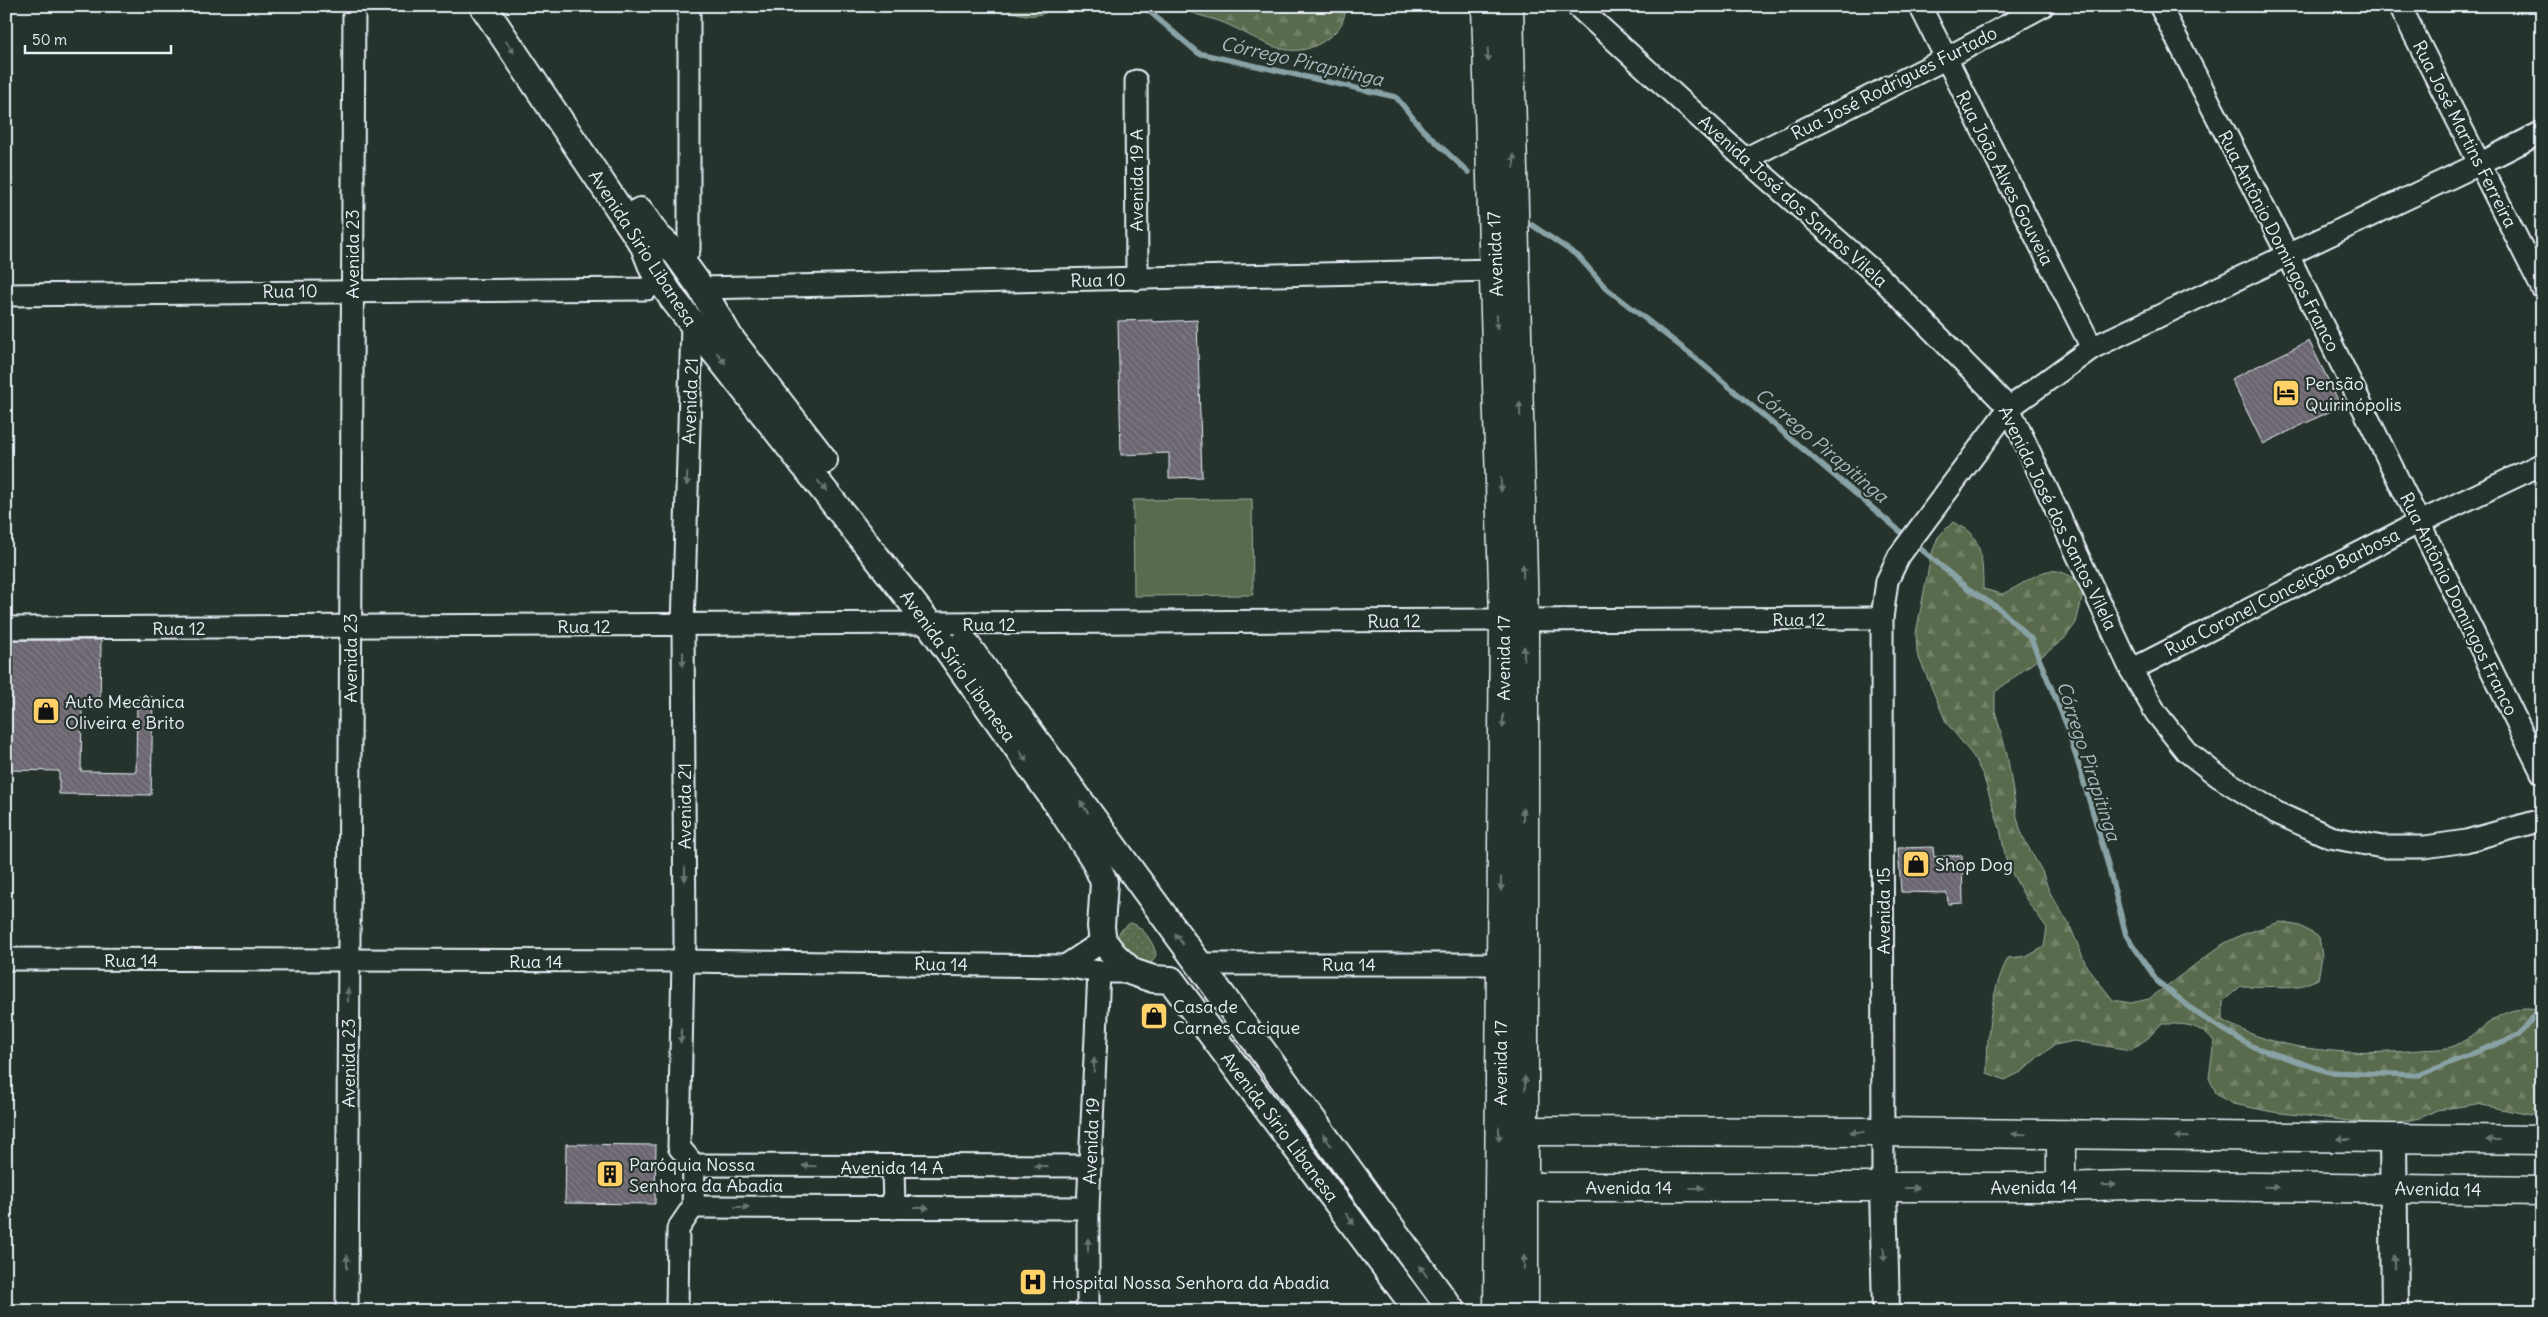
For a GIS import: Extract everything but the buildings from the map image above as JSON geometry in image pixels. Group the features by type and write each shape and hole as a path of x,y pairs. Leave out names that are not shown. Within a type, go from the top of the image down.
{"main road":[{"name":"Avenida 17","path":"1486,6 1504,268 1514,620 1522,784 1526,1131 1524,1311"},
{"name":"Avenida 17","path":"1504,268 1509,6"},
{"name":"Avenida 17","path":"1498,1311 1500,964 1514,620"},
{"path":"1526,1131 1884,1132 2393,1140 2542,1140"},
{"path":"2061,1135 2061,1187"},
{"name":"Avenida 14","path":"1525,1187 1883,1188 2129,1185 2542,1191"}],"street":[{"name":"Avenida 23","path":"347,1311 354,6"},
{"name":"Avenida Sírio Libanesa","path":"483,6 644,246 659,278 692,325 941,625 1094,859 1104,882 1101,927 1103,941"},
{"name":"Avenida Sírio Libanesa","path":"503,6 657,236 681,260 701,288 730,338 941,625 1144,890 1452,1311"},
{"path":"659,278 660,270 665,263 672,260 681,260 689,250 688,6"},
{"name":"Avenida José dos Santos Vilela","path":"1577,6 1745,160 1882,278 2009,408 2131,670 2156,712 2186,751 2218,776 2278,813 2330,837 2382,847 2425,847 2466,841 2542,820"},
{"name":"Rua João Alves Gouveia","path":"1920,6 2092,348"},
{"name":"Rua José Rodrigues Furtado","path":"1745,160 1945,59 2043,6"},
{"name":"Rua Antônio Domingos Franco","path":"2160,6 2288,255 2542,773"},
{"name":"Rua José Martins Ferreira","path":"2400,6 2542,288"},
{"name":"Avenida 19 A","path":"1136,81 1137,279"},
{"name":"Avenida 15","path":"1886,1311 1883,1188 1882,618 1887,581 1899,556 2009,408 2092,348 2481,164 2542,132"},
{"name":"Rua 10","path":"701,288 1137,279 1504,268"},
{"name":"Rua 10","path":"6,295 352,290 647,289 659,278"},
{"path":"692,325 703,327 708,325 715,316 715,310"},
{"name":"Avenida 21","path":"692,325 683,626 685,945 683,961 679,1147 694,1166"},
{"name":"Rua Coronel Conceição Barbosa","path":"2131,670 2420,522 2542,464"},
{"name":"Rua 12","path":"6,628 941,625 1882,618"},
{"path":"1104,903 1111,891 1125,884 1144,890"},
{"path":"1065,966 1103,941 1132,972 1153,979 1182,981 1191,976 1197,964"},
{"name":"Rua 14","path":"6,959 683,961 1065,966 1099,972 1132,972"},
{"name":"Rua 14","path":"1197,964 1500,964"},
{"name":"Avenida 19","path":"1088,1311 1088,1208 1099,972"},
{"name":"Avenida Sírio Libanesa","path":"1171,980 1418,1311"},
{"path":"2393,1140 2392,1188 2395,1311"},
{"path":"677,1311 678,1228 693,1207 694,1166"},
{"name":"Avenida 14 A","path":"694,1166 1090,1166"},
{"path":"893,1167 894,1208"},
{"path":"693,1207 1088,1208"}],"green space":[{"path":"998,6 1055,6 1042,14 1027,15 1012,12"},
{"path":"1181,6 1346,6 1343,21 1328,38 1314,46 1301,50 1288,50 1275,47 1224,23 1191,12"},
{"path":"1252,499 1253,595 1134,596 1133,500"},
{"path":"1953,522 1970,532 1978,544 1983,575 1983,589 2002,594 2034,576 2051,571 2061,572 2085,586 2076,623 2064,639 1995,692 1995,711 2007,754 2022,836 2042,871 2049,891 2070,926 2087,967 2113,1000 2131,1003 2149,999 2223,944 2241,935 2280,922 2300,926 2319,937 2322,956 2318,979 2299,987 2241,986 2223,1001 2223,1020 2244,1031 2293,1046 2345,1052 2396,1052 2441,1049 2454,1046 2466,1040 2503,1014 2514,1010 2527,1009 2542,1011 2542,1108 2531,1115 2477,1104 2437,1110 2420,1118 2395,1124 2376,1124 2273,1112 2233,1104 2217,1095 2209,1078 2214,1041 2196,1028 2177,1024 2161,1024 2148,1038 2131,1050 2074,1041 2055,1045 2039,1056 2023,1071 2005,1080 1987,1073 1993,999 2002,971 2008,958 2028,956 2044,947 2047,928 2026,899 2007,864 2000,829 1983,775 1973,756 1946,722 1917,653 1916,633 1931,556 1938,537"},
{"path":"1130,923 1139,927 1147,935 1153,946 1156,955 1149,967 1141,969 1116,942 1120,931"}],"waterway":[{"name":"Córrego Pirapitinga","path":"1143,6 1198,53 1396,97 1422,129 1468,172"},
{"name":"Córrego Pirapitinga","path":"1532,225 1578,256 1606,288 1693,356 1967,588 2000,609 2031,639 2067,726 2104,850 2126,935 2158,982 2201,1016 2251,1046 2329,1072 2419,1075 2519,1035 2542,1006"}],"place":[{"name":"Pensão Quirinópolis","path":"2286,393"},
{"name":"Auto Mecânica Oliveira e Brito","path":"46,711"},
{"name":"Shop Dog","path":"1916,864"},
{"name":"Casa de Carnes Cacique","path":"1154,1016"},
{"name":"Paróquia Nossa Senhora da Abadia","path":"610,1174"},
{"name":"Hospital Nossa Senhora da Abadia","path":"1033,1282"}]}
